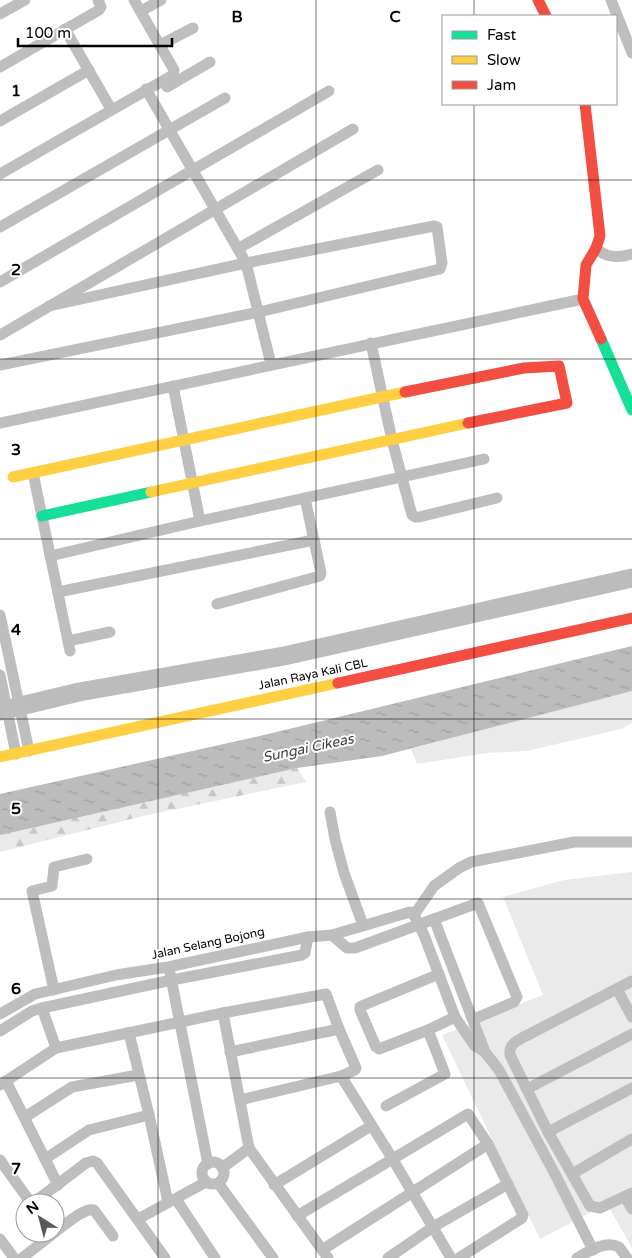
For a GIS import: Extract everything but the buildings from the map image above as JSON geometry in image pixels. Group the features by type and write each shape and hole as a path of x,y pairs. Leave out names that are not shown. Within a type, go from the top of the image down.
{"street":[{"path":"0,14 25,0"},
{"path":"0,67 99,10 101,6 98,0"},
{"path":"134,0 174,70 148,93"},
{"path":"140,11 161,0"},
{"path":"538,0 546,15"},
{"path":"611,0 631,48"},
{"path":"160,45 193,28"},
{"path":"66,29 111,109"},
{"path":"0,174 111,109 210,62"},
{"path":"0,121 89,70"},
{"path":"0,282 329,91"},
{"path":"148,93 246,263 271,364"},
{"path":"0,227 225,98"},
{"path":"585,105 600,236 594,252 586,265 583,299 632,410"},
{"path":"0,335 353,129"},
{"path":"239,248 378,170"},
{"path":"0,365 259,312 440,269 442,263 437,227 434,226 246,263 49,306"},
{"path":"594,252 609,256 632,254"},
{"path":"0,423 583,299"},
{"path":"371,343 410,512 415,517 497,498"},
{"path":"13,477 524,368 559,366 567,403 42,516"},
{"path":"173,386 200,521"},
{"path":"50,556 484,459"},
{"path":"33,473 69,646 110,632"},
{"path":"217,604 318,577 322,574 305,498"},
{"path":"58,592 314,540"},
{"path":"0,615 5,663 17,691 29,751"},
{"name":"Jalan Raya Kali CBL","path":"0,757 632,618"},
{"path":"0,675 16,754"},
{"path":"330,812 334,839 363,925"},
{"path":"486,1052 474,1045 455,1017 439,974 424,920 434,886 471,862 574,842 632,842"},
{"path":"54,990 32,891 52,886 54,867 86,859"},
{"path":"332,935 350,949 424,920 478,904 517,997 514,1002 475,1023 471,1032 463,1030"},
{"name":"Jalan Selang Bojong","path":"0,1014 35,994 116,975 168,967 308,936 332,935 407,912 424,920"},
{"path":"424,920 475,1023 486,1052 499,1070 593,1250"},
{"path":"0,1031 32,1011 42,1008 302,955 305,952 308,936"},
{"path":"168,967 208,1164"},
{"path":"439,974 360,1007 377,1048 428,1030 455,1017"},
{"path":"632,981 512,1043 510,1050 510,1055 548,1132 592,1207 600,1208 628,1195 632,1209"},
{"path":"617,988 632,1017"},
{"path":"58,1185 25,1117 3,1083 56,1048 223,1013 331,993 339,1029 356,1068 341,1076 240,1100"},
{"path":"42,1008 56,1048"},
{"path":"223,1013 249,1148 325,1254 412,1192 488,1144"},
{"path":"230,1052 339,1029"},
{"path":"386,1106 444,1076 445,1071 428,1030"},
{"path":"129,1032 138,1074 172,1201 215,1258"},
{"path":"527,1089 632,1034"},
{"path":"25,1117 72,1088 138,1074"},
{"path":"341,1076 451,1258"},
{"path":"548,1132 632,1088"},
{"path":"45,1159 89,1130 149,1114"},
{"path":"297,1216 466,1114 488,1144 523,1216 459,1258"},
{"path":"274,1185 371,1126"},
{"path":"572,1174 632,1139"},
{"path":"222,1168 249,1148"},
{"path":"0,1160 25,1193"},
{"path":"46,1193 86,1162 93,1161 97,1163 165,1258"},
{"path":"138,1219 206,1182 210,1184 218,1182 224,1176 222,1168 216,1163 204,1166 202,1174 206,1182"},
{"path":"218,1182 273,1258"},
{"path":"388,1258 433,1227 508,1184"},
{"path":"65,1225 84,1211 90,1209 94,1210 112,1236"},
{"path":"0,1238 14,1258"},
{"path":"22,1258 41,1243"},
{"path":"577,1258 609,1244 619,1246 627,1258"}],"green space":[{"path":"632,691 632,723 621,729 527,751 486,753 417,764 411,749 528,717"},
{"path":"297,768 306,782 143,816 0,852 0,834"},
{"path":"632,872 632,1248 607,1204 540,1239 442,1035 543,995 503,897 564,880"}],"water":[{"name":"Sungai Cikeas","path":"632,646 632,691 382,756 297,768 0,835 0,794 264,735"}],"waterway":[{"path":"0,711 79,692 284,656 632,578"}],"traffic: fast":[{"path":"601,339 632,410"},
{"path":"42,516 151,492"}],"traffic: slow":[{"path":"13,477 405,392"},
{"path":"151,492 468,423"},
{"path":"0,757 338,683"}],"traffic: jam":[{"path":"538,0 546,15"},
{"path":"585,105 600,236 596,248 586,265 583,299 601,339"},
{"path":"405,392 524,368 559,366 567,403 468,423"},
{"path":"338,683 632,618"}]}
